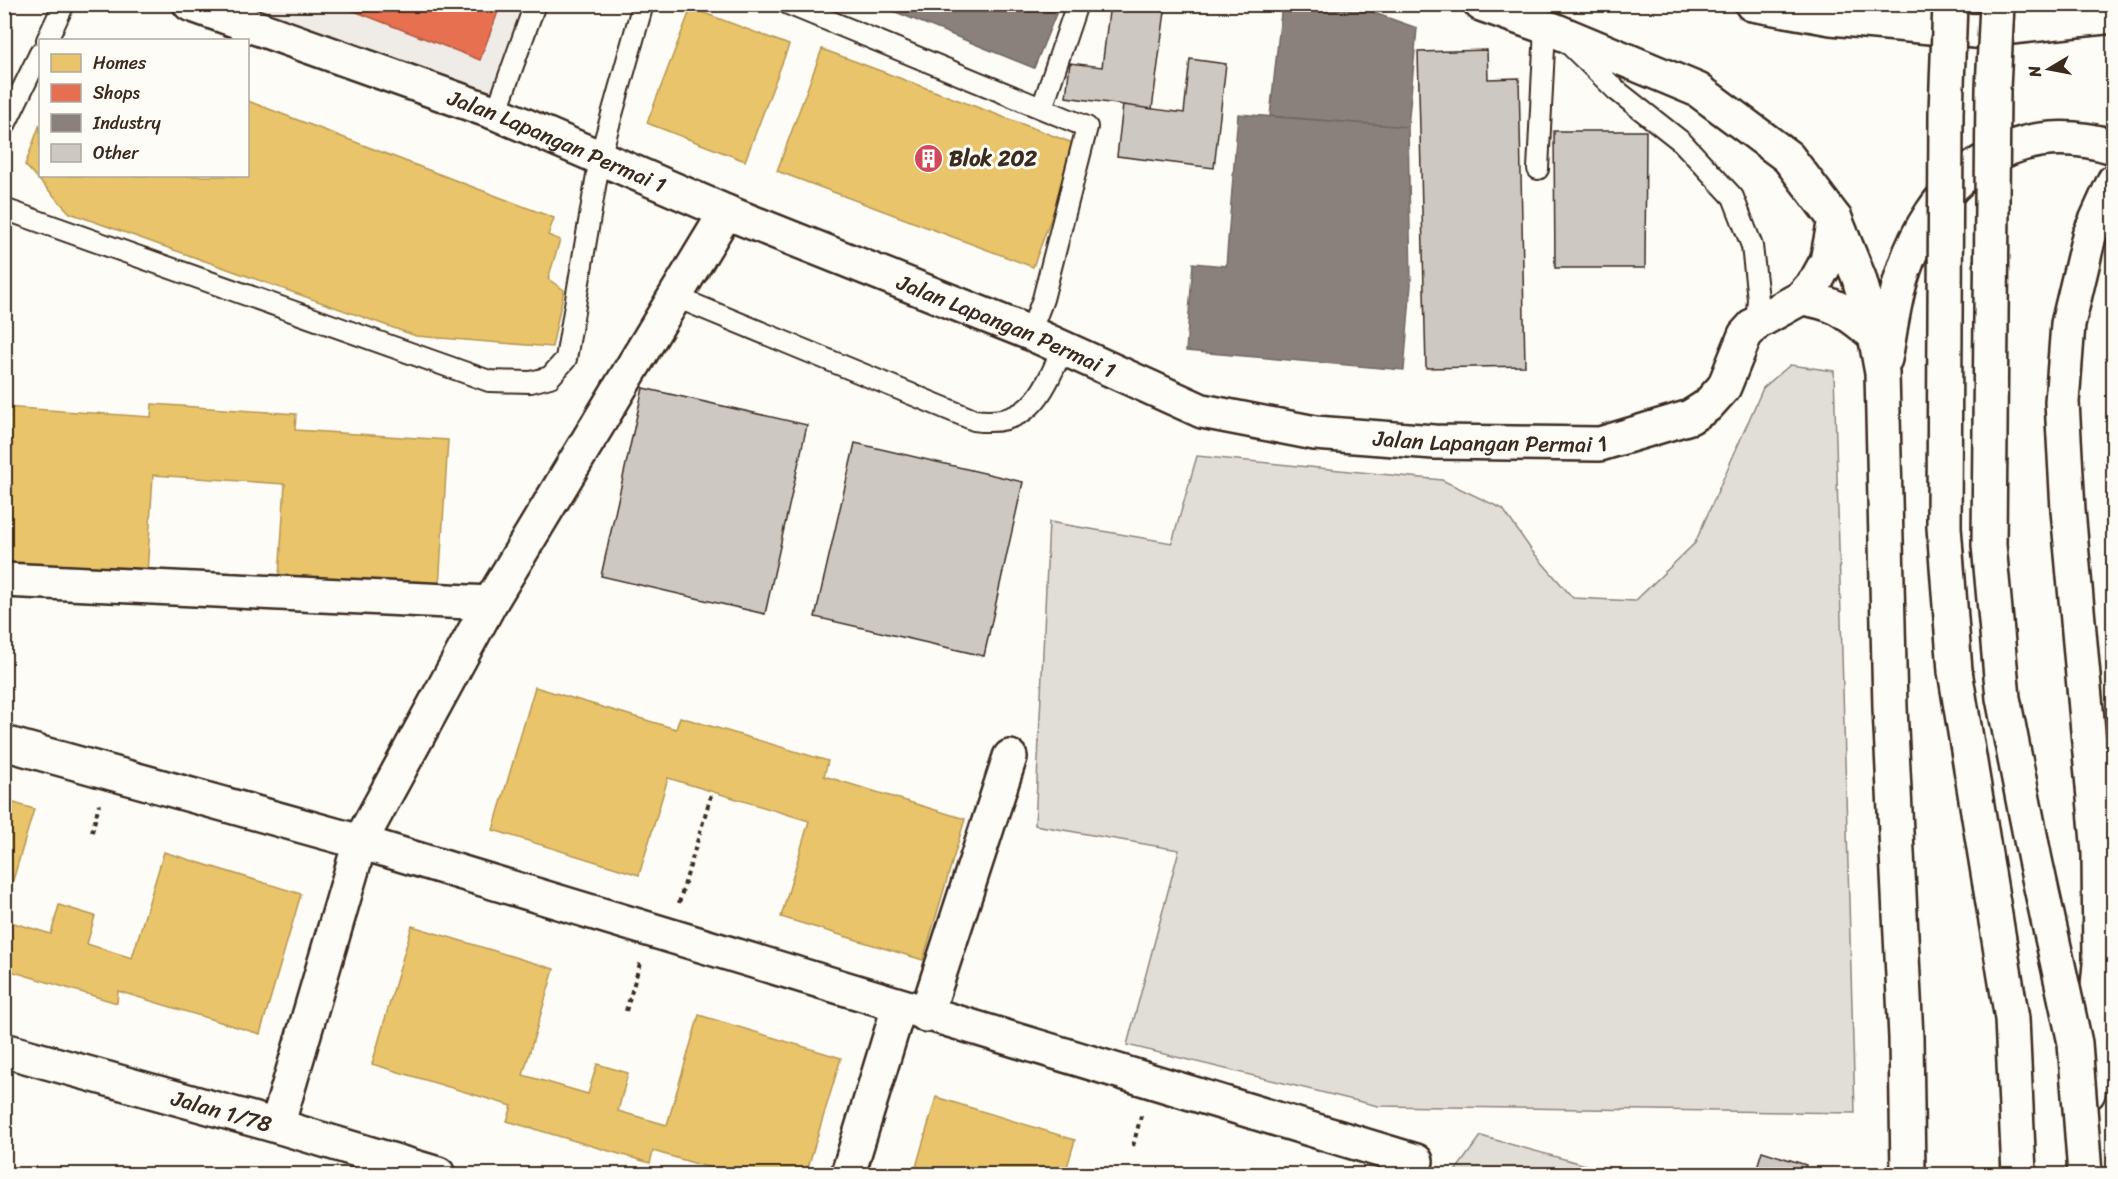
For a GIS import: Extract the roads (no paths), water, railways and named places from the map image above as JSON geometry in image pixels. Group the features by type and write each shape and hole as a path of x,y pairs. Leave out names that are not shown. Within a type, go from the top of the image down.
{"main road":[{"name":"Jalan Lapangan Permai 1","path":"190,4 496,113 726,212 1030,333 1202,411 1315,433 1434,442 1600,444 1690,417 1707,406 1724,387 1745,336 1756,323 1801,298"},
{"path":"1481,4 1550,29 1698,90 1788,157 1835,219 1859,278 1875,335 1882,373 1890,708 1906,1038 1908,1174"},
{"path":"1752,4 1831,18 1975,31 2114,16"},
{"path":"1950,4 1946,112 1944,527 1955,671 2012,1019 2019,1174"},
{"path":"1997,4 1993,89 1989,545 2003,698 2035,860 2075,1042 2085,1174"},
{"path":"1882,373 1900,279 1917,237 1939,203 1963,175 2000,150 2042,141 2082,139 2114,147"},
{"path":"2075,1174 2088,1092 2100,964 2100,853 2067,510 2062,402 2068,324 2089,236 2114,181"},
{"path":"278,1126 360,842 490,603 726,212"},
{"path":"1835,219 1827,261 1801,298 1840,307 1875,335"},
{"path":"4,580 490,603"},
{"path":"4,743 360,842 913,1011 1416,1161 1411,1174"},
{"path":"848,1174 1010,757"},
{"name":"Jalan 1/78","path":"4,1050 278,1126 438,1174"}],"lane":[{"path":"47,39 64,4"},
{"path":"496,113 535,4"},
{"path":"4,209 489,381 531,382 550,377 566,359 600,157 643,4"},
{"path":"788,4 1087,127 1043,299 1030,333"},
{"path":"1042,108 1077,4"},
{"path":"1538,170 1550,29"},
{"path":"1550,29 1616,90 1682,142 1733,197 1752,246 1758,299 1756,323"},
{"path":"4,127 39,55"},
{"path":"676,297 974,420 995,423 1015,417 1035,404 1063,348"}],"place":[{"name":"Blok 202","path":"928,158"}]}
